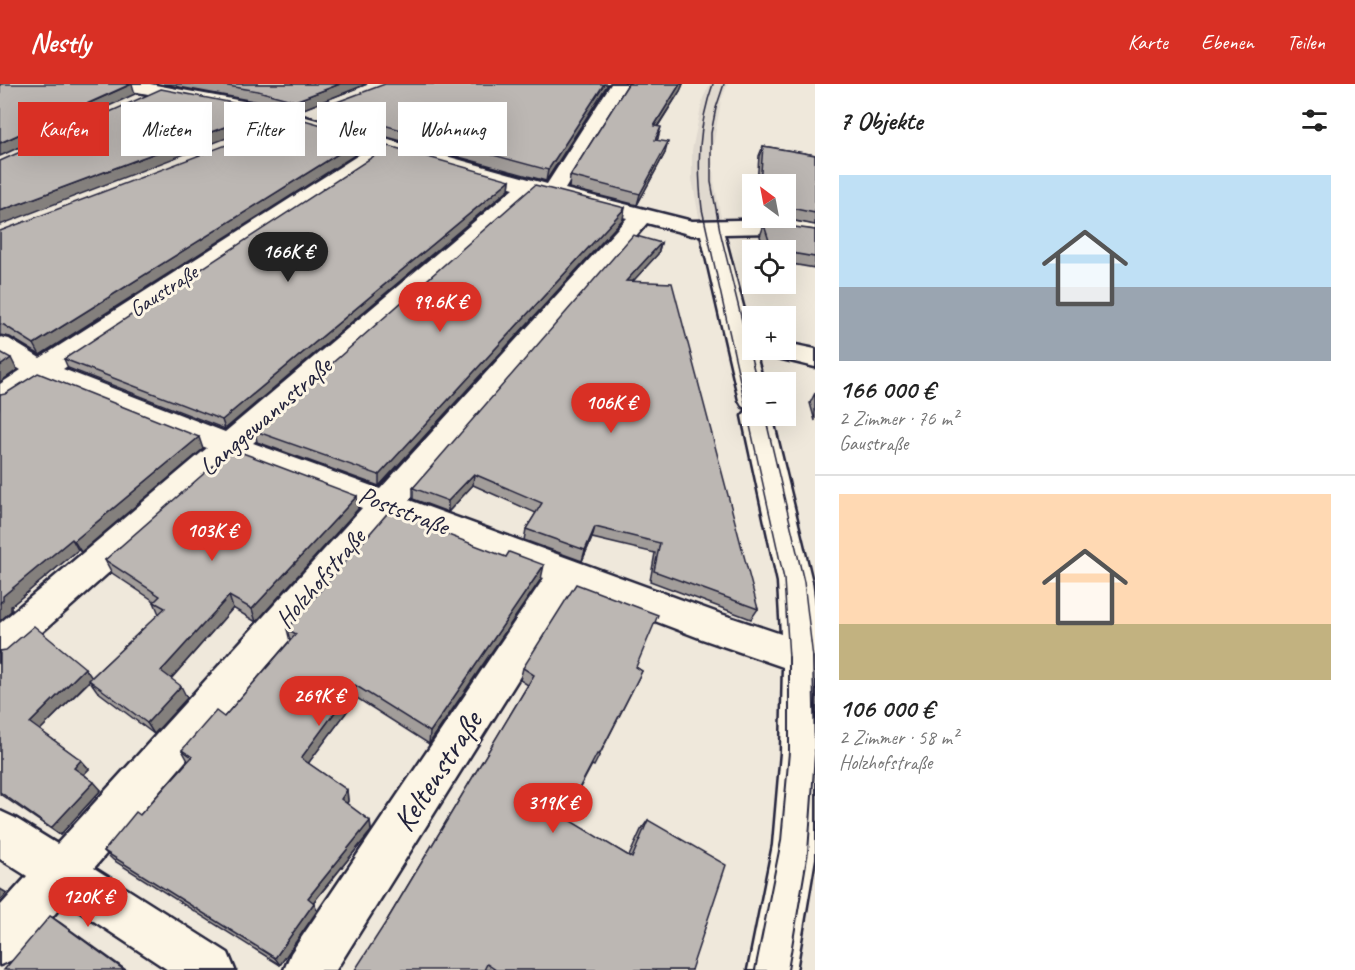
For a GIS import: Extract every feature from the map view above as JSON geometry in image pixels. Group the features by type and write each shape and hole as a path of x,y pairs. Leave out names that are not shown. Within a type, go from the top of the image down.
{"street":[{"path":"121,84 224,103"},
{"name":"Langgewannstraße","path":"0,646 230,446 541,189 620,84"},
{"path":"138,102 161,91"},
{"path":"305,121 541,189 692,228 777,226 815,232"},
{"name":"Gaustraße","path":"0,397 387,145"},
{"name":"Holzhofstraße","path":"0,941 641,216"},
{"path":"711,228 742,329"},
{"name":"Poststraße","path":"0,345 40,370 230,446 715,628 809,659"},
{"path":"796,354 815,358"},
{"path":"759,426 795,582 809,659 795,845 772,970"},
{"name":"Keltenstraße","path":"308,970 567,572"},
{"path":"0,833 211,970"}],"shaded area":[{"path":"710,84 728,84 721,100 712,153 714,181 723,228 701,228 692,179 692,150 703,98"}],"building":[{"path":"0,84 131,84 91,102 18,102 18,135 0,143"},
{"path":"216,84 340,84 295,101 258,91"},
{"path":"385,84 604,84 548,170 497,156 507,156 507,102 398,102 398,129 386,126 386,102 337,102"},
{"path":"628,84 680,84 654,126 661,127 655,140 668,142 640,194 570,176"},
{"path":"161,89 228,102 224,102 224,127 212,132 212,102 132,102"},
{"path":"121,107 121,156 147,156 0,211 0,161 18,153 18,156 109,156 109,112"},
{"path":"305,120 317,124 317,156 335,156 34,344 0,324 0,231 197,156 212,156 212,150 224,146 224,156 305,156"},
{"path":"389,146 398,149 398,156 425,156 510,180 222,420 64,359 374,156 386,156 386,148"},
{"path":"763,146 815,155 815,213 796,209 796,174 761,174"},
{"path":"535,185 625,208 379,475 255,431"},
{"path":"796,227 815,230 815,257 796,254 796,240 769,240 765,228"},
{"path":"633,235 661,243 626,281 672,283 758,609 654,571 660,543 595,527 585,550 526,529 542,503 474,474 448,501 413,488"},
{"path":"0,352 11,358 0,366"},
{"path":"38,373 199,437 74,541 72,539 3,596 0,603 0,395"},
{"path":"232,449 357,496 252,609 229,596 161,671 181,686 147,723 89,680 165,608 154,602 160,596 105,560"},
{"path":"392,508 426,521 422,525 506,557 509,552 544,565 430,732 355,685 301,758 347,790 341,799 370,821 308,898 314,903 275,958 104,851 136,812 140,815 192,757 182,750 216,711 224,717 296,634 287,629"},
{"path":"576,584 658,615 636,667 642,671 564,817 632,858 648,820 726,865 691,970 496,970 487,964 484,970 355,970 534,675 523,668"},
{"path":"34,626 85,668 30,723 81,760 74,768 94,782 51,828 0,792 0,651 6,650"},
{"path":"50,916 124,970 4,970"}],"tram line":[{"path":"713,84 704,115 700,146 702,209 784,579 789,658"},
{"path":"724,84 711,133 711,182 720,231 755,372"},
{"path":"767,426 804,582 813,658"},
{"path":"788,970 808,852 815,754 813,657"},
{"path":"755,970 781,841 789,752 789,658"}]}
